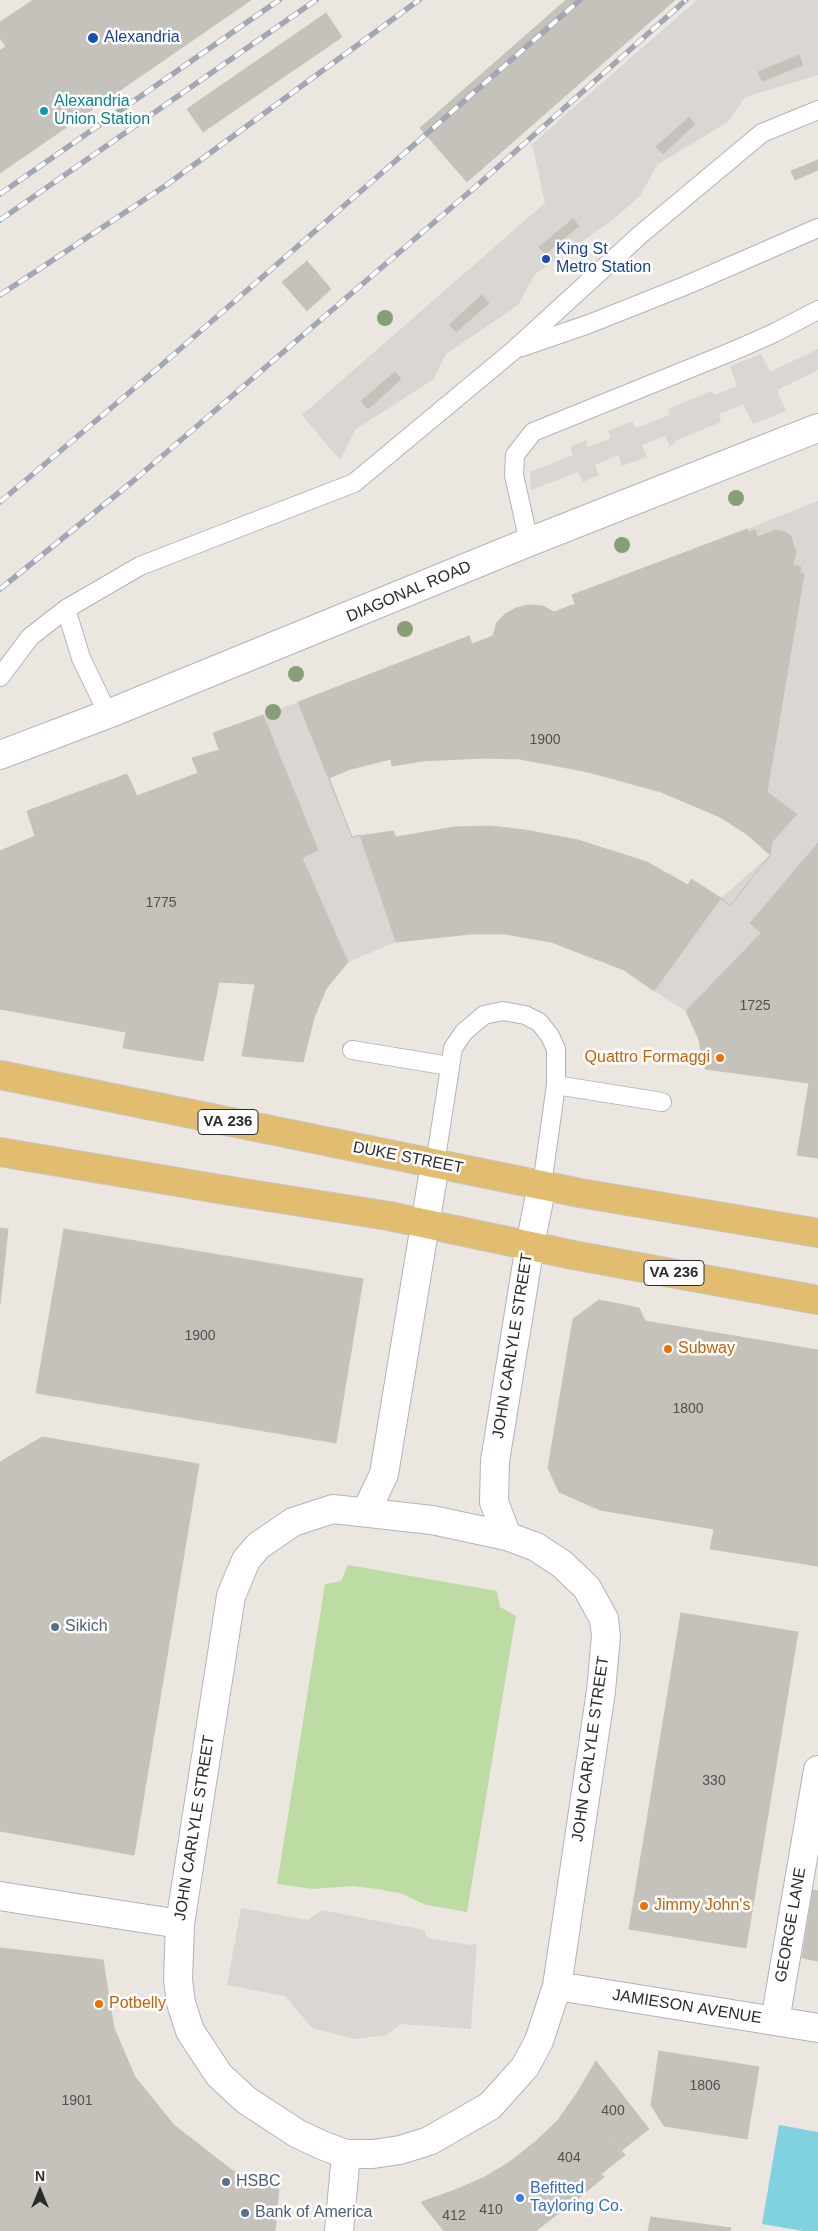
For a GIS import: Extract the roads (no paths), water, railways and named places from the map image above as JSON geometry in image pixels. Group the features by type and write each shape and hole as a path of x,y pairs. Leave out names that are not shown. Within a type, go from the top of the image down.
{"main road":[{"name":"DUKE STREET","path":"0,1075 542,1185 818,1233"},
{"name":"VA 236","path":"0,1152 425,1222 573,1255 818,1300"}],"street":[{"name":"DIAGONAL ROAD","path":"0,755 108,714 529,542 818,428"},
{"path":"366,1512 384,1474 435,1164"},
{"name":"JOHN CARLYLE STREET","path":"507,1536 494,1502 494,1461 530,1245 542,1185"},
{"name":"JOHN CARLYLE STREET","path":"333,1509 432,1520 507,1536 536,1546 562,1564 587,1588 604,1619 606,1636 599,1701 557,1986 539,2041 525,2067 490,2106 452,2130 429,2141 386,2152 346,2154 298,2134 246,2100 218,2075 190,2030 180,2003 178,1980 180,1924 231,1596 246,1560 258,1546 292,1522 333,1509"},
{"name":"GEORGE LANE","path":"775,2021 817,1777"},
{"path":"0,1896 180,1924"},
{"name":"JAMIESON AVENUE","path":"557,1986 818,2028"},
{"path":"339,2231 346,2154"}],"lane":[{"path":"0,676 30,637 66,609 140,566 354,483 514,350 641,234 762,133 818,110"},
{"path":"514,350 590,324 643,303 818,228"},
{"path":"529,542 514,475 515,455 533,432 774,333 818,310"},
{"path":"66,609 81,658 108,714"},
{"path":"435,1164 453,1048 464,1032 484,1015 503,1012 525,1015 539,1022 550,1036 556,1049 556,1086 542,1185"},
{"path":"352,1050 449,1066"},
{"path":"556,1086 662,1102"}],"water":[{"path":"779,2125 818,2132 818,2231 803,2231 762,2224"}],"railway":[{"path":"0,194 279,0"},
{"path":"0,220 316,0"},
{"path":"0,295 165,186 419,0"},
{"path":"0,502 157,369 580,0"},
{"path":"0,589 132,482 481,182 686,0"}],"place":[{"name":"Alexandria","path":"93,38"},
{"name":"Alexandria Union Station","path":"44,111"},
{"name":"King St Metro Station","path":"546,259"},
{"name":"Quattro Formaggi","path":"720,1058"},
{"name":"Subway","path":"668,1349"},
{"name":"Sikich","path":"55,1627"},
{"name":"Jimmy John's","path":"644,1906"},
{"name":"Potbelly","path":"99,2004"},
{"name":"HSBC","path":"226,2182"},
{"name":"Befitted Tayloring Co.","path":"520,2198"},
{"name":"Bank of America","path":"245,2213"}]}
